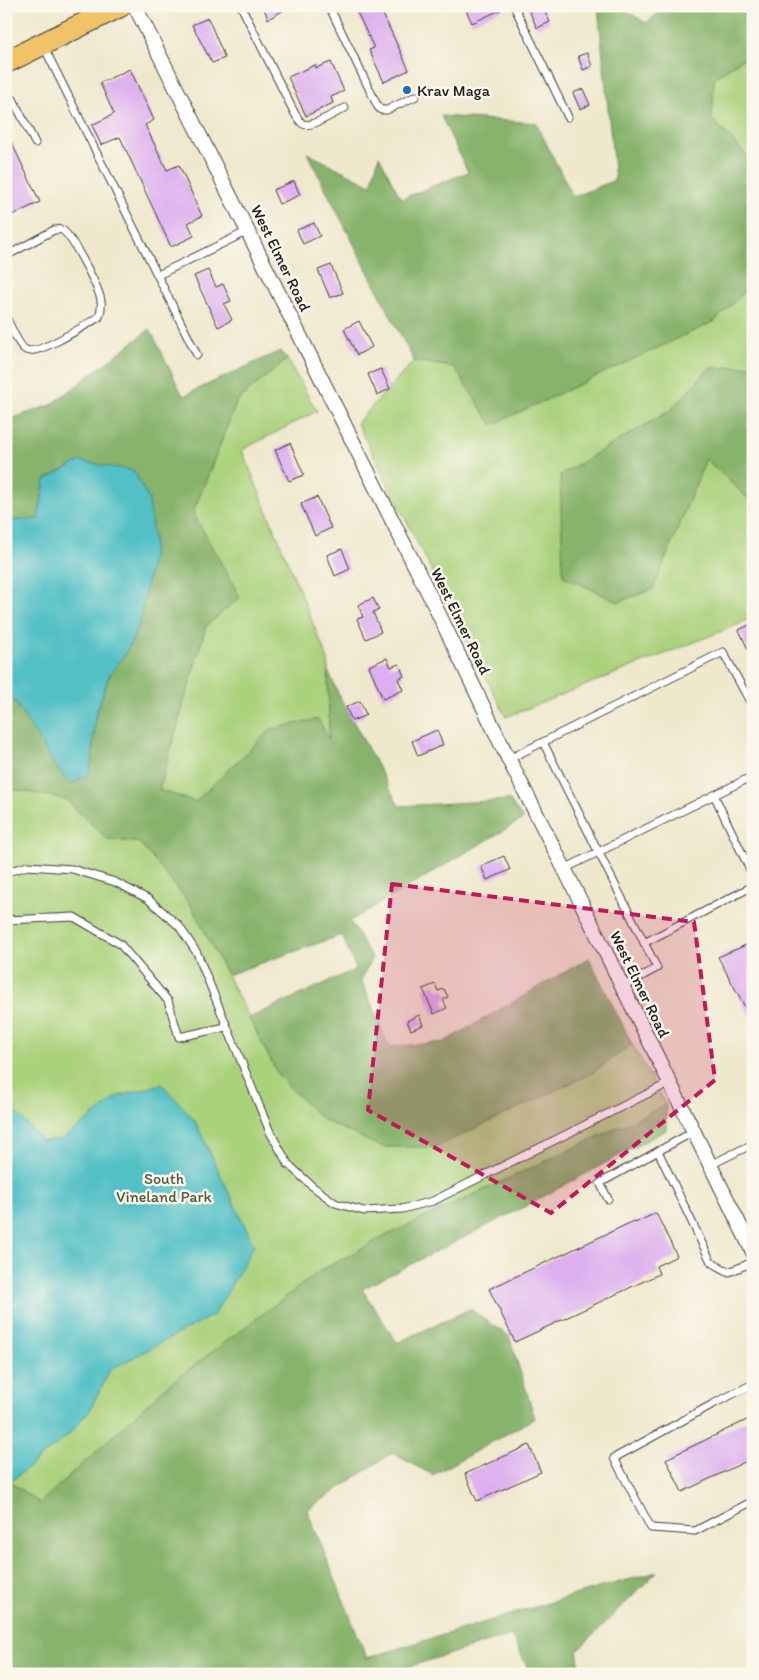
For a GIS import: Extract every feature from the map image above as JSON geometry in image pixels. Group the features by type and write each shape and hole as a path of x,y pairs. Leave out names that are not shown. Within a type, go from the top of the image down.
{"main road":[{"path":"6,62 120,6"}],"street":[{"name":"West Elmer Road","path":"135,6 432,600 508,759 753,1252"}],"lane":[{"path":"241,6 299,120 304,124 311,125 345,108"},
{"path":"329,6 378,107 381,110 386,110 416,96"},
{"path":"514,6 568,117"},
{"path":"43,44 197,356"},
{"path":"6,97 13,99 35,143"},
{"path":"6,256 54,230 62,230 70,237 97,286 102,300 99,317 45,347 33,351 26,350 21,345 6,317"},
{"path":"158,275 248,232"},
{"path":"508,759 723,652 753,706"},
{"path":"543,742 657,968 622,987"},
{"path":"564,869 753,776"},
{"path":"714,796 753,876"},
{"path":"6,872 28,866 72,869 115,882 148,899 180,926 197,953 270,1132 288,1164 312,1186 335,1203 364,1211 402,1209 433,1201 669,1083"},
{"path":"644,943 753,886"},
{"path":"6,920 74,917 120,944 168,1001 179,1038 226,1027"},
{"path":"608,1199 600,1183 693,1132"},
{"path":"710,1165 753,1144"},
{"path":"658,1151 711,1262 729,1272 753,1262"},
{"path":"753,1384 614,1458 651,1528 695,1531 753,1501"}],"highlighted area":[{"path":"392,884 694,922 715,1080 551,1213 368,1110"}],"green space":[{"path":"598,6 618,6 646,23 668,6 753,6 753,52 714,78 712,119 753,162 753,283 715,321 492,425 454,367 414,361 307,153 371,185 379,156 401,199 468,172 441,116 536,123 573,197 615,180"},
{"path":"753,52 753,162 712,119 714,78"},
{"path":"753,283 753,366 710,368 671,410 560,475 653,589 706,459 753,503 753,616 740,624 506,717 357,423 414,361 454,367 492,424 715,321"},
{"path":"150,329 183,396 280,351 287,359 237,401 193,513 240,597 206,626 159,790 195,802 271,729 318,719 329,739 328,671 399,806 509,800 523,819 350,921 372,958 361,979 389,1047 444,1042 589,958 632,1044 592,1073 436,1147 382,1147 323,1120 280,1078 249,1018 356,969 342,935 227,975 192,907 140,843 107,839 65,799 15,790 6,793 6,693 88,775 92,761 95,717 109,676 127,651 45,480 38,519 6,521 6,418 10,419 51,405"},
{"path":"287,359 317,411 242,450 328,660 329,740 271,729 195,802 159,790 206,626 240,597 193,513 237,401"},
{"path":"753,366 753,503 706,459 653,589 618,602 563,576 560,475 671,410 710,368"},
{"name":"South Vineland Park","path":"6,693 140,843 192,907 280,1078 592,1073 632,1044 666,1105 381,1238 6,1550"},
{"path":"666,1105 666,1130 526,1206 362,1289 397,1343 470,1309 509,1336 535,1418 433,1475 392,1453 307,1510 367,1658 657,1572 577,1651 581,1674 531,1674 511,1635 385,1674 6,1674 6,1490 10,1482 40,1503 168,1385 320,1271 381,1238"}],"water":[{"path":"80,461 134,471 149,500 154,546 139,625 127,651 109,676 95,716 92,762 88,775 71,784 57,768 12,697 6,693 6,521 38,519 45,480"},
{"path":"162,1084 195,1121 254,1245 215,1314 110,1370 90,1410 67,1436 10,1482 6,1490 6,1099 42,1141 63,1139 119,1096"}],"building":[{"path":"263,6 291,6 268,19"},
{"path":"354,6 379,6 409,70 384,82 369,50 374,48"},
{"path":"464,6 509,6 472,23"},
{"path":"527,6 542,6 550,22 537,28"},
{"path":"208,18 225,58 212,63 192,25"},
{"path":"587,53 592,66 583,70 578,56"},
{"path":"331,62 344,91 331,97 333,103 306,116 288,77 315,65 316,68"},
{"path":"130,69 154,120 145,125 167,170 179,165 202,216 188,223 194,236 171,247 120,137 101,145 92,125 114,114 100,83"},
{"path":"583,89 590,105 580,109 573,93"},
{"path":"6,131 40,202 6,218"},
{"path":"294,181 300,195 279,204 273,190"},
{"path":"314,223 320,236 303,244 297,230"},
{"path":"331,265 343,293 330,298 318,270"},
{"path":"208,270 216,287 223,284 231,301 224,304 232,320 218,327 194,276"},
{"path":"359,321 372,347 357,355 344,329"},
{"path":"381,369 390,389 377,395 368,374"},
{"path":"290,443 304,475 289,481 275,450"},
{"path":"317,497 331,528 315,536 301,504"},
{"path":"342,549 350,569 335,576 327,555"},
{"path":"373,598 379,610 373,612 381,632 366,639 357,619 363,617 358,605"},
{"path":"753,623 753,660 739,630"},
{"path":"387,658 391,667 399,664 404,676 398,679 403,690 383,699 369,666"},
{"path":"360,701 366,715 352,721 346,707"},
{"path":"437,730 443,745 418,756 412,741"},
{"path":"504,856 510,870 487,880 481,866"},
{"path":"753,942 753,1022 718,957"},
{"path":"435,984 438,991 444,989 448,997 443,1000 447,1008 434,1014 423,989"},
{"path":"419,1015 423,1025 411,1030 407,1021"},
{"path":"656,1213 677,1256 656,1266 659,1274 515,1342 489,1289 634,1221 635,1223"},
{"path":"753,1417 753,1458 682,1492 666,1459"},
{"path":"529,1445 541,1472 477,1501 465,1474"}],"place":[{"name":"Krav Maga","path":"407,90"}]}
